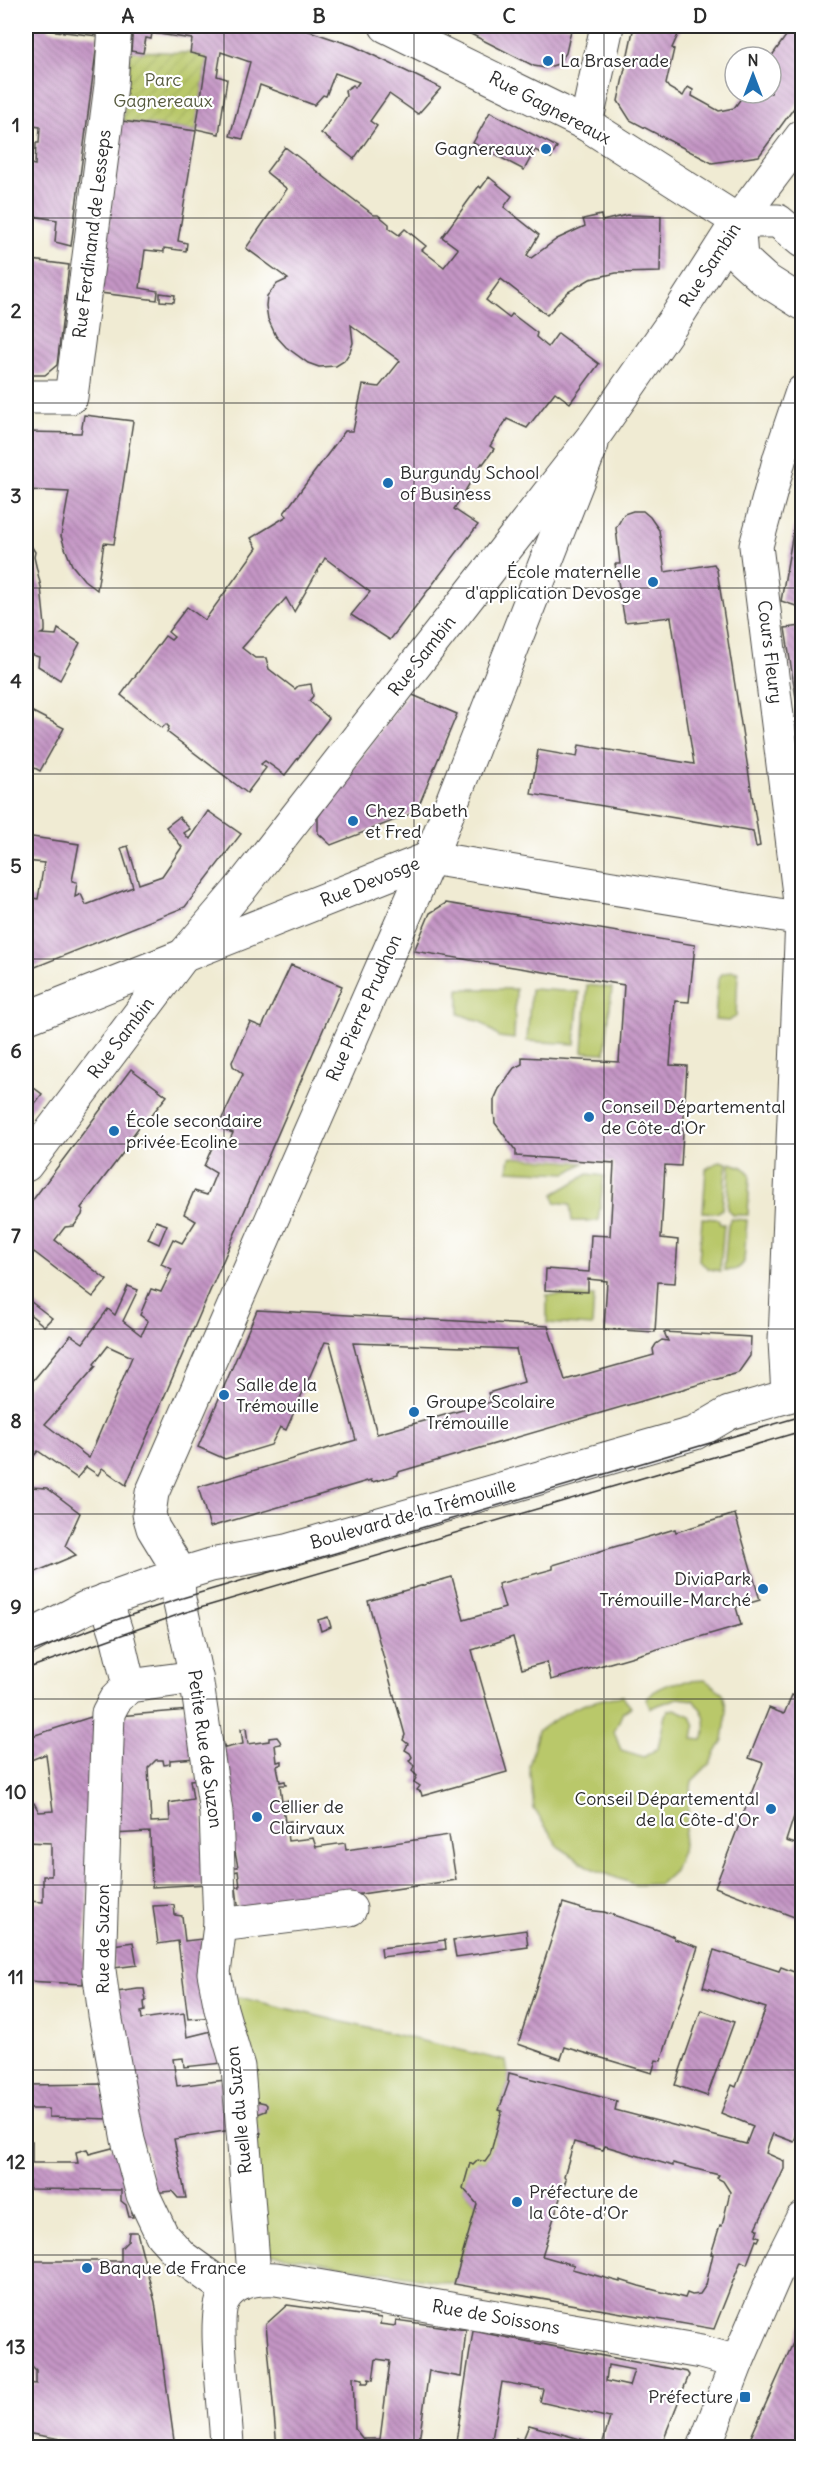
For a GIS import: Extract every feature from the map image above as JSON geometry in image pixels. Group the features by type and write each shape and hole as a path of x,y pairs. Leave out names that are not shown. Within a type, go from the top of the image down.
{"street":[{"name":"Rue Ferdinand de Lesseps","path":"26,396 71,398 109,97 115,26"},
{"name":"Rue Gagnereaux","path":"386,26 586,124 738,221"},
{"path":"586,124 607,26"},
{"name":"Rue Sambin","path":"26,1165 183,956 241,888 596,433 676,318 738,221 802,136"},
{"path":"802,241 778,221 738,221 741,258 764,279 802,303"},
{"name":"Cours Fleury","path":"795,1394 785,1341 802,918 756,546 780,457 802,392"},
{"name":"Rue Pierre Prudhon","path":"178,1575 175,1564 153,1528 149,1514 152,1493 430,858 596,433"},
{"name":"Rue Devosge","path":"26,1018 430,858 802,918"},
{"name":"Boulevard de la Trémouille","path":"26,1639 106,1600 178,1575 211,1565 286,1551 695,1433 729,1413 795,1394"},
{"name":"Petite Rue de Suzon","path":"178,1575 179,1599 196,1677 216,1812 220,1925"},
{"path":"106,1600 129,1686 196,1677"},
{"name":"Rue de Suzon","path":"129,1686 115,1700 108,1713 99,1970 128,2140 143,2195 152,2218 171,2246 246,2278"},
{"path":"220,1925 350,1909"},
{"name":"Ruelle du Suzon","path":"220,1925 214,1972 221,2008 238,2067 246,2278"},
{"path":"704,2448 737,2362 791,2267 802,2218"},
{"path":"227,2447 219,2312 246,2278"},
{"name":"Rue de Soissons","path":"246,2278 288,2281 701,2352 737,2362"}],"green space":[{"name":"Parc Gagnereaux","path":"131,51 190,53 207,57 196,131 123,121"},
{"path":"738,972 736,1016 729,1021 715,1020 718,979 722,974"},
{"path":"587,985 612,988 605,1053 583,1052"},
{"path":"459,989 516,989 514,1039 499,1037 481,1022 459,1014"},
{"path":"531,989 579,992 575,1044 527,1041"},
{"path":"510,1157 584,1163 567,1173 508,1170"},
{"path":"720,1161 727,1163 722,1209 717,1213 703,1212 706,1169"},
{"path":"730,1163 743,1167 750,1174 748,1215 733,1215 727,1209"},
{"path":"588,1174 604,1176 598,1221 572,1221 570,1204 555,1202 554,1194"},
{"path":"702,1218 718,1219 720,1224 724,1224 720,1271 709,1269 699,1261"},
{"path":"731,1219 747,1220 744,1262 736,1269 724,1270 728,1224"},
{"path":"547,1295 594,1296 592,1326 547,1323"},
{"path":"705,1680 723,1693 727,1711 723,1740 710,1763 692,1781 682,1851 674,1871 660,1884 635,1885 591,1868 559,1847 534,1809 529,1766 538,1731 577,1707 598,1700 622,1696 631,1707 623,1712 614,1732 621,1750 644,1757 658,1748 665,1715 669,1710 675,1709 691,1716 695,1727 693,1739 702,1740 705,1719 694,1700 678,1698 650,1708 646,1699 665,1685"},
{"path":"226,1994 506,2061 509,2082 499,2110 502,2111 490,2155 485,2162 479,2160 473,2165 470,2164 463,2188 477,2204 454,2284 261,2252"}],"building":[{"path":"26,26 49,26 48,30 98,36 71,246 55,242 57,220 26,215 26,163 35,165 36,143 39,143 40,127 26,125"},
{"path":"133,26 294,26 354,46 441,88 418,114 389,94 370,121 377,126 354,159 321,133 346,96 345,90 353,85 355,88 359,82 335,73 326,96 323,95 314,105 260,85 243,139 230,136 250,62 221,52 217,76 227,79 219,134 196,129 207,57 190,53 192,39 152,33 151,39 146,38 143,53 131,51"},
{"path":"455,26 572,26 566,53 558,64 545,68 534,66"},
{"path":"634,26 682,26 672,48 674,49 666,84 669,88 683,96 688,87 693,90 692,96 719,111 734,108 736,105 783,105 783,45 780,45 793,26 802,26 802,97 759,156 712,163 630,120 618,101"},
{"path":"490,112 557,147 551,158 535,150 524,170 473,143"},
{"path":"122,121 196,131 178,241 187,243 186,251 164,248 164,252 145,250 140,288 158,291 157,300 100,293"},
{"name":"Burgundy School of Business","path":"285,147 374,215 378,215 389,224 389,228 399,235 405,229 426,246 422,250 444,267 458,249 442,237 479,186 481,188 489,177 512,196 504,207 539,235 527,255 531,258 557,239 585,226 583,219 601,215 602,221 627,215 661,216 660,272 616,273 590,279 568,292 547,315 501,279 486,300 509,318 512,314 537,333 536,337 548,347 558,333 599,364 570,403 555,392 527,428 507,419 490,446 494,449 482,463 454,509 478,525 390,640 351,615 370,592 325,558 294,612 286,598 242,648 255,658 266,658 269,669 295,689 298,686 311,684 313,696 309,701 329,718 285,775 265,761 261,764 266,768 247,793 167,732 169,727 166,724 162,728 121,695 165,636 171,640 174,637 168,632 187,607 205,620 257,548 251,538 287,516 284,513 345,431 353,431 363,385 379,387 400,361 351,325 353,343 350,352 344,361 336,366 319,367 308,363 286,347 276,336 268,319 267,296 277,284 288,279 246,248 287,189 266,172"},
{"path":"26,250 34,251 32,260 69,265 57,365 45,375 26,375 28,267 26,267"},
{"path":"160,293 175,295 174,302 160,301"},
{"path":"84,415 133,421 114,544 104,543 97,590 84,580 72,565 61,536 69,492 26,490 26,432 81,433"},
{"path":"802,507 802,608 781,601 794,527"},
{"path":"643,511 659,530 665,572 714,564 717,570 760,846 756,847 753,831 531,794 538,750 577,757 579,745 694,764 671,617 625,622 615,564 620,564 616,528 624,514"},
{"path":"26,538 35,552 34,557 41,587 45,632 41,634 56,635 58,629 80,643 60,680 38,666 39,657 26,653"},
{"path":"802,626 802,717 799,717 785,628"},
{"path":"408,693 457,714 416,812 331,845 318,833 318,817"},
{"path":"27,709 64,728 40,771 26,763"},
{"path":"208,811 241,834 185,907 28,970 26,897 38,899 44,863 26,861 26,836 79,844 72,881 77,882 75,897 81,894 86,905 133,887 121,848 128,846 139,884 162,876 182,847 166,827 179,817 190,829 184,833 189,839"},
{"name":"Conseil Départemental de Côte-d'Or","path":"446,903 695,945 689,1002 675,1001 670,1065 687,1066 681,1166 665,1165 661,1238 678,1240 675,1283 658,1282 655,1332 604,1329 607,1281 588,1279 588,1292 545,1290 546,1269 589,1272 591,1235 610,1236 614,1163 516,1156 516,1151 495,1123 494,1100 514,1068 522,1064 522,1057 619,1062 624,985 414,951 430,913"},
{"path":"291,965 342,986 126,1485 102,1468 98,1475 86,1467 77,1478 38,1451 26,1465 26,1389 71,1335 83,1343 108,1309 115,1315 128,1286 138,1290 123,1321 141,1335 143,1332 148,1321 140,1315 151,1289 161,1292 172,1269 161,1264 173,1239 182,1243 196,1221 184,1214 194,1191 207,1195 216,1173 204,1166 215,1141 227,1146 233,1133 218,1127 243,1074 233,1066 232,1062 250,1022 262,1027","holes":["108,1346 132,1357 89,1458 45,1424 96,1366 94,1364"]},
{"path":"131,1069 167,1096 130,1139 132,1141 81,1208 82,1215 74,1226 65,1227 55,1240 107,1280 93,1297 34,1252 26,1263 26,1209"},
{"path":"26,1082 42,1094 26,1116"},
{"path":"156,1221 167,1225 159,1244 148,1239"},
{"path":"26,1298 52,1318 44,1326 27,1312 26,1314"},
{"path":"257,1310 548,1326 565,1380 654,1355 653,1349 656,1344 662,1340 668,1341 664,1332 751,1337 750,1356 738,1373 398,1472 398,1475 372,1482 371,1480 210,1527 198,1487 356,1440 330,1343 325,1342 286,1430 280,1427 271,1445 225,1459 198,1447","holes":["353,1343 516,1349 524,1382 488,1393 491,1402 377,1434"]},
{"path":"30,1487 47,1488 80,1513 65,1546 76,1555 26,1576 26,1492"},
{"path":"735,1514 760,1600 736,1607 741,1625 551,1680 547,1662 522,1669 513,1637 472,1650 507,1772 422,1796 417,1790 420,1786 414,1782 417,1776 412,1771 414,1766 409,1761 412,1757 405,1750 408,1744 403,1740 405,1735 368,1601 452,1577 464,1620 505,1608 498,1584 553,1569 553,1565"},
{"path":"328,1617 331,1627 321,1631 318,1620"},
{"name":"Conseil Départemental de la Côte-d'Or","path":"792,1695 802,1700 802,1768 797,1780 802,1783 802,1792 786,1841 796,1844 802,1826 802,1920 715,1887 763,1763 749,1758 769,1708 784,1714"},
{"path":"189,1710 196,1758 170,1760 170,1764 164,1765 163,1760 156,1760 148,1768 151,1822 170,1821 169,1803 193,1799 190,1780 200,1779 208,1884 152,1887 150,1832 112,1834 118,1716"},
{"path":"97,1715 83,1984 26,1981 26,1970 29,1970 31,1929 26,1929 26,1901 43,1902 43,1876 51,1876 51,1843 26,1842 26,1805 34,1803 39,1812 53,1811 46,1754 26,1762 26,1738"},
{"name":"Cellier de Clairvaux","path":"246,1728 248,1744 269,1741 269,1738 277,1737 280,1741 281,1744 275,1745 277,1762 282,1761 282,1764 277,1766 280,1782 285,1781 286,1785 280,1785 282,1802 288,1800 289,1805 283,1806 285,1822 291,1821 291,1824 286,1825 288,1841 313,1838 316,1847 345,1843 346,1850 449,1835 456,1880 239,1912 236,1887 240,1887 238,1871 234,1872 233,1867 238,1867 235,1852 230,1852 214,1746 224,1745 225,1748 243,1744 241,1729"},
{"path":"563,1903 586,1910 604,1912 661,1931 674,1939 698,1947 661,2061 656,2060 652,2073 565,2047 561,2059 518,2044"},
{"path":"174,1905 175,1915 182,1916 185,1941 202,1939 215,2017 188,2019 178,1941 158,1944 153,1906"},
{"path":"526,1930 528,1947 456,1957 453,1940"},
{"path":"445,1940 446,1949 382,1957 381,1948"},
{"path":"133,1942 137,1965 114,1968 113,1945"},
{"name":"Préfecture de la Côte-d’Or","path":"714,1950 779,1971 781,1967 802,1975 802,2120 794,2142 773,2134 769,2143 766,2153 784,2161 784,2169 756,2228 758,2229 756,2235 760,2237 758,2241 756,2240 747,2264 741,2261 714,2329 454,2284 477,2204 463,2188 470,2163 473,2165 478,2160 485,2162 490,2155 502,2111 499,2110 509,2082 509,2073 617,2101 615,2110 746,2144 753,2126 721,2113 732,2085 736,2087 766,2008 703,1987","holes":["574,2142 603,2150 605,2146 673,2166 673,2163 719,2175 717,2178 723,2181 730,2192 722,2226 720,2225 711,2254 713,2254 706,2285 700,2294 687,2293 685,2298 572,2269 574,2265 542,2256 566,2179 564,2176"]},
{"path":"144,1989 146,2001 144,2002 145,2011 141,2012 142,2019 184,2013 187,2037 220,2029 232,2068 237,2129 174,2139 186,2198 178,2198 172,2191 153,2193 146,2144 139,2144 117,1992","holes":["183,2058 184,2067 222,2063 225,2080 177,2086 173,2059"]},
{"path":"701,2010 734,2022 707,2096 675,2085"},
{"path":"101,2084 109,2119 49,2117 49,2109 26,2109 26,2085"},
{"path":"247,2099 267,2105 266,2111 255,2115 253,2120 254,2128 261,2133 257,2140 250,2139"},
{"name":"Banque de France","path":"26,2141 32,2141 32,2163 78,2163 76,2152 87,2149 89,2154 116,2147 133,2217 129,2217 126,2205 121,2201 121,2190 29,2189 29,2181 26,2181"},
{"path":"129,2232 137,2232 155,2302 175,2448 113,2448 26,2433 26,2383 36,2384 36,2370 31,2365 26,2365 26,2269 29,2268 28,2261 121,2261 121,2248 128,2241"},
{"path":"287,2305 381,2318 380,2324 395,2326 396,2320 466,2330 461,2377 429,2370 418,2448 277,2448 266,2324","holes":["376,2359 390,2361 380,2439 363,2439 355,2429 353,2377 363,2379 362,2383 368,2383 369,2379 373,2380"]},
{"path":"802,2323 802,2448 784,2442 782,2448 746,2448"},
{"path":"473,2331 687,2372 689,2375 660,2448 514,2448 516,2438 522,2442 529,2425 602,2445 610,2418 540,2402 543,2389 502,2382 491,2445 499,2448 455,2448","holes":["608,2365 634,2370 629,2386 606,2381"]}],"tram line":[{"path":"26,1654 179,1599 802,1416"},
{"path":"26,1669 183,1613 802,1431"}],"place":[{"name":"La Braserade","path":"548,61"},
{"name":"Gagnereaux","path":"546,149"},
{"name":"Burgundy School of Business","path":"388,483"},
{"name":"École maternelle d'application Devosge","path":"653,582"},
{"name":"Chez Babeth et Fred","path":"353,821"},
{"name":"Conseil Départemental de Côte-d'Or","path":"589,1117"},
{"name":"École secondaire privée Ecoline","path":"114,1131"},
{"name":"Salle de la Trémouille","path":"224,1395"},
{"name":"Groupe Scolaire Trémouille","path":"414,1412"},
{"name":"DiviaPark Trémouille-Marché","path":"763,1589"},
{"name":"Conseil Départemental de la Côte-d'Or","path":"771,1809"},
{"name":"Cellier de Clairvaux","path":"257,1817"},
{"name":"Préfecture de la Côte-d’Or","path":"517,2202"},
{"name":"Banque de France","path":"87,2268"},
{"name":"Préfecture","path":"745,2397"}]}
